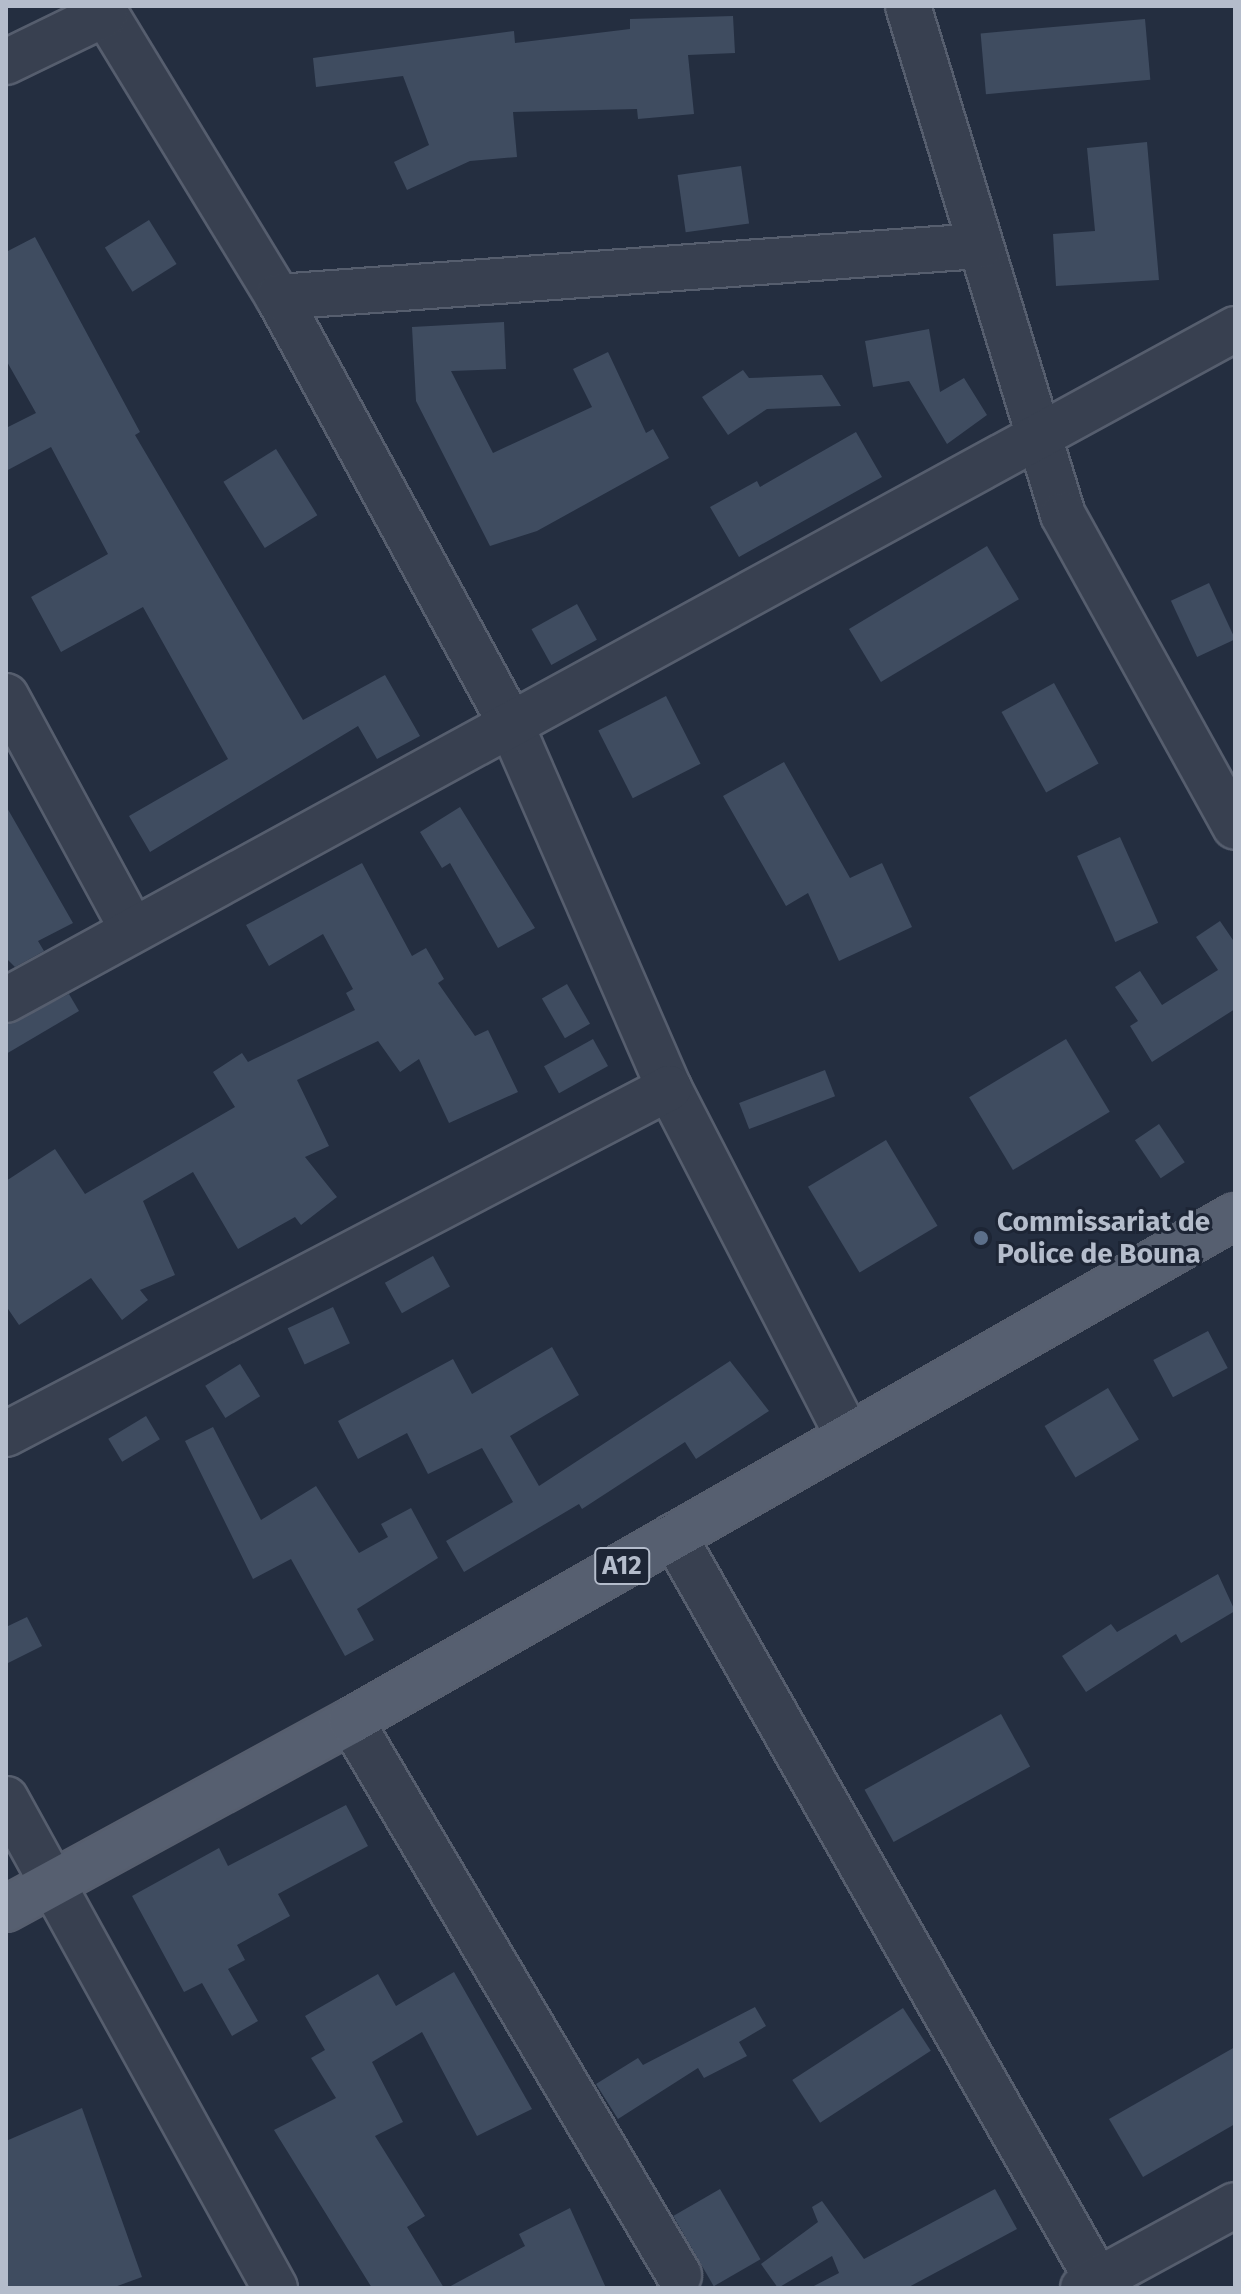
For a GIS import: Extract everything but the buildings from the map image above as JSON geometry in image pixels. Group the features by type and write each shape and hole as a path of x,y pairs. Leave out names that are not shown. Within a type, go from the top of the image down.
{"main road":[{"name":"A12","path":"6,1909 351,1721 674,1536 846,1433 1235,1216"}],"street":[{"path":"908,6 1063,515 1235,827"},
{"path":"6,62 103,10 278,297 512,727 669,1088 846,1433"},
{"path":"278,297 980,246"},
{"path":"6,1000 132,929 512,727 1039,434 1235,329"},
{"path":"6,696 132,929"},
{"path":"6,1434 669,1088"},
{"path":"674,1536 1094,2285 1235,2205"},
{"path":"351,1721 679,2275"},
{"path":"6,1799 55,1883 275,2288"}],"place":[{"name":"Commissariat de Police de Bouna","path":"981,1238"}]}
